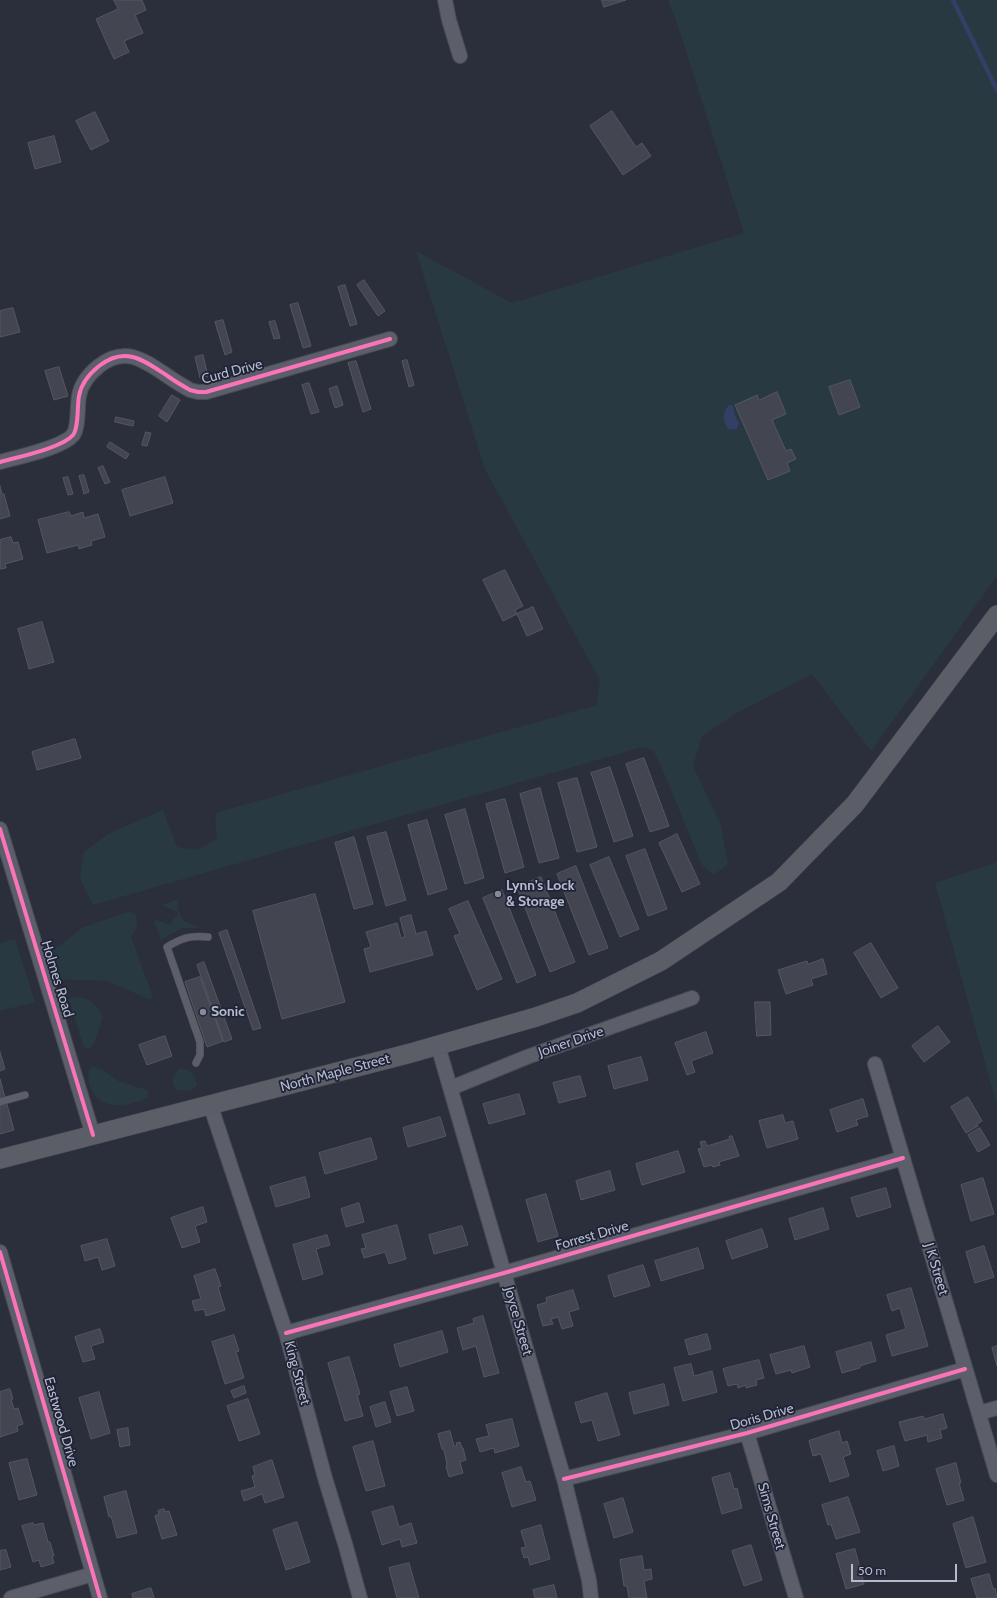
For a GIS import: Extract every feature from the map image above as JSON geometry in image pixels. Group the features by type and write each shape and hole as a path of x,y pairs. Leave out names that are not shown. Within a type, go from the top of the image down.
{"main road":[{"name":"North Maple Street","path":"0,1159 438,1046 536,1017 577,1003 620,983 661,961 779,882 855,804 997,615"}],"street":[{"path":"445,0 449,20 460,56"},
{"name":"Curd Drive","path":"0,462 59,445 68,439 74,433 79,395 85,380 96,369 111,359 132,356 143,359 190,390 206,392 390,339"},
{"name":"Holmes Road","path":"0,829 93,1135"},
{"name":"Joiner Drive","path":"451,1088 527,1057 692,998"},
{"name":"Joyce Street","path":"438,1046 564,1479 588,1576 591,1598"},
{"name":"J K Street","path":"875,1064 997,1475"},
{"name":"King Street","path":"210,1104 286,1333 325,1478 360,1598"},
{"name":"Forrest Drive","path":"286,1333 504,1273 903,1158"},
{"name":"Eastwood Drive","path":"0,1252 100,1598"},
{"name":"Doris Drive","path":"564,1479 747,1433 965,1369"},
{"path":"979,1413 997,1408"},
{"name":"Sims Street","path":"747,1433 796,1598"},
{"path":"11,1598 93,1574"}],"lane":[{"path":"196,1063 200,1055 200,1042 167,946 182,938 194,935 208,937"},
{"path":"0,1102 26,1095"}],"shaded area":[{"path":"668,0 997,0 997,576 871,751 812,674 735,714 702,736 693,766 721,826 728,864 713,875 702,865 662,768 653,750 642,747 93,905 80,879 84,852 108,834 163,810 177,847 197,850 217,839 215,813 597,705 600,680 485,469 416,251 512,303 744,233 676,20"},
{"path":"997,862 997,1105 935,883"},
{"path":"179,899 177,906 183,921 197,926 197,928 182,928 161,940 154,921 156,920 171,925 174,917 177,918 178,912 163,906 164,904"},
{"path":"130,911 136,916 137,927 131,937 151,991 152,998 148,999 107,981 58,979 50,953 82,928"},
{"path":"15,939 35,1002 0,1011 0,943"},
{"path":"78,997 87,999 94,1003 103,1018 94,1043 90,1048 84,1048 69,999"},
{"path":"93,1067 102,1069 118,1081 147,1090 149,1093 148,1097 141,1101 123,1105 114,1105 101,1100 92,1091 89,1085 89,1070"},
{"path":"179,1068 192,1073 196,1079 197,1086 189,1091 176,1090 172,1080"}],"water":[{"path":"728,406 733,406 735,416 739,423 737,429 729,430 724,421 724,415"}],"building":[{"path":"114,0 142,0 146,10 135,15 143,33 124,41 129,52 114,59 96,19 118,9"},
{"path":"602,0 626,0 604,7"},
{"path":"612,111 636,147 642,143 651,156 623,175 590,126"},
{"path":"95,112 109,141 91,150 76,121"},
{"path":"54,136 61,162 35,169 28,143"},
{"path":"364,280 385,311 378,316 357,285"},
{"path":"345,285 357,324 350,326 338,287"},
{"path":"298,303 311,346 303,348 290,305"},
{"path":"13,308 20,332 0,337 0,311"},
{"path":"223,320 232,352 225,355 215,322"},
{"path":"275,321 280,338 274,339 269,322"},
{"path":"203,355 208,376 200,378 195,357"},
{"path":"407,360 414,385 409,387 402,361"},
{"path":"356,361 371,409 363,412 348,363"},
{"path":"59,367 68,396 54,400 45,371"},
{"path":"850,380 860,407 839,415 829,387"},
{"path":"309,383 319,412 311,414 302,385"},
{"path":"337,386 343,405 335,408 329,389"},
{"path":"777,392 786,414 772,420 786,451 791,449 796,459 787,463 790,471 768,480 735,405 757,395 759,400"},
{"path":"172,395 180,400 167,422 159,416"},
{"path":"116,417 134,421 133,426 115,422"},
{"path":"146,432 151,433 147,446 142,445"},
{"path":"110,442 129,454 126,459 107,447"},
{"path":"103,466 110,482 105,484 98,468"},
{"path":"84,475 89,492 84,494 79,476"},
{"path":"68,477 73,494 68,495 63,478"},
{"path":"165,477 173,503 130,516 122,490"},
{"path":"0,486 2,494 4,494 10,516 0,519"},
{"path":"69,512 71,516 83,512 84,518 98,514 105,537 91,541 92,545 79,549 78,545 47,553 38,520"},
{"path":"11,537 13,543 18,542 23,559 5,564 6,568 0,569 0,540"},
{"path":"505,570 523,606 515,610 517,614 503,621 483,580"},
{"path":"533,607 543,629 527,636 517,614"},
{"path":"42,622 54,662 29,669 18,629"},
{"path":"75,739 81,758 37,770 32,752"},
{"path":"644,758 669,826 650,832 626,764"},
{"path":"610,767 633,836 614,842 591,773"},
{"path":"577,778 597,847 577,852 558,783"},
{"path":"540,788 559,858 539,863 520,794"},
{"path":"505,799 524,867 505,873 486,804"},
{"path":"465,809 484,878 465,884 445,815"},
{"path":"427,820 447,889 428,895 408,825"},
{"path":"386,832 406,900 386,906 367,837"},
{"path":"677,834 700,884 682,892 659,843"},
{"path":"354,837 373,904 354,909 335,843"},
{"path":"645,849 667,909 648,916 626,856"},
{"path":"609,857 639,929 620,937 590,865"},
{"path":"576,866 608,948 589,955 557,874"},
{"path":"541,877 575,962 550,972 517,887"},
{"path":"502,890 536,975 517,983 483,898"},
{"path":"315,894 345,1002 282,1019 253,911"},
{"path":"468,901 502,979 477,990 454,936 460,934 449,909"},
{"path":"411,915 416,934 426,931 433,955 370,972 364,949 371,947 366,932 397,923 401,938 405,937 400,918"},
{"path":"227,930 261,1028 253,1030 219,933"},
{"path":"871,943 898,988 881,998 854,953"},
{"path":"823,959 827,974 811,979 813,985 786,994 778,970 807,961 808,964"},
{"path":"204,962 232,1039 224,1042 197,965"},
{"name":"Sonic","path":"200,977 223,1041 207,1047 185,982"},
{"path":"755,1002 770,1002 771,1035 757,1036"},
{"path":"938,1026 950,1042 924,1062 912,1046"},
{"path":"706,1032 713,1053 691,1061 695,1072 687,1075 675,1043"},
{"path":"165,1036 172,1056 147,1065 139,1045"},
{"path":"0,1052 5,1069 0,1071"},
{"path":"641,1057 648,1080 614,1089 608,1066"},
{"path":"580,1076 586,1096 559,1103 553,1083"},
{"path":"0,1079 14,1130 0,1134"},
{"path":"519,1094 525,1114 489,1124 483,1104"},
{"path":"968,1097 982,1121 977,1124 978,1126 966,1133 951,1107"},
{"path":"863,1099 868,1116 856,1120 858,1125 837,1132 830,1110"},
{"path":"783,1115 785,1123 793,1121 798,1139 767,1148 759,1121"},
{"path":"440,1117 446,1136 408,1147 403,1128"},
{"path":"980,1128 990,1145 978,1152 968,1135"},
{"path":"732,1136 739,1156 719,1162 720,1165 704,1167 698,1149 702,1148 700,1142 705,1141 707,1146 730,1139 729,1137"},
{"path":"371,1138 377,1159 325,1174 319,1153"},
{"path":"678,1151 685,1172 642,1185 636,1164"},
{"path":"610,1171 615,1190 581,1200 576,1181"},
{"path":"305,1177 310,1197 276,1207 270,1187"},
{"path":"983,1178 994,1214 971,1221 961,1185"},
{"path":"886,1188 891,1207 857,1217 851,1198"},
{"path":"546,1194 558,1236 538,1242 526,1200"},
{"path":"359,1203 364,1222 346,1227 341,1209"},
{"path":"203,1207 207,1222 195,1226 200,1242 182,1248 171,1218"},
{"path":"823,1208 829,1229 795,1240 789,1219"},
{"path":"397,1225 406,1259 389,1264 385,1252 364,1258 361,1249 366,1248 362,1235"},
{"path":"462,1226 468,1245 434,1254 429,1235"},
{"path":"762,1229 768,1247 732,1259 726,1241"},
{"path":"327,1235 330,1245 316,1249 323,1274 303,1280 293,1245"},
{"path":"107,1239 115,1266 102,1270 98,1257 85,1261 81,1246"},
{"path":"984,1246 994,1277 975,1283 966,1252"},
{"path":"698,1248 704,1268 661,1281 655,1261"},
{"path":"643,1265 650,1286 614,1297 608,1276"},
{"path":"215,1269 221,1286 218,1287 225,1310 206,1316 204,1309 195,1311 192,1301 201,1299 194,1276"},
{"path":"911,1288 928,1346 892,1356 886,1335 906,1329 900,1308 892,1311 887,1295"},
{"path":"573,1290 579,1309 569,1312 573,1326 562,1329 558,1317 551,1319 553,1324 543,1326 537,1305 547,1302 546,1298"},
{"path":"483,1316 499,1373 484,1377 476,1346 463,1350 457,1328 474,1323 473,1319"},
{"path":"100,1329 104,1342 91,1346 95,1359 83,1362 75,1337"},
{"path":"442,1331 448,1352 400,1367 394,1345"},
{"path":"707,1334 711,1349 689,1355 685,1340"},
{"path":"234,1335 239,1351 236,1352 244,1378 225,1384 212,1342"},
{"path":"871,1342 876,1361 860,1366 860,1368 842,1373 836,1352"},
{"path":"804,1346 810,1367 792,1373 791,1370 776,1374 770,1355"},
{"path":"997,1346 997,1366 992,1348"},
{"path":"349,1357 360,1394 357,1395 363,1416 345,1421 328,1363"},
{"path":"759,1360 764,1378 756,1380 757,1385 746,1388 746,1385 738,1388 737,1384 728,1386 723,1369"},
{"path":"691,1364 694,1376 712,1371 717,1392 683,1401 674,1368"},
{"path":"664,1384 669,1405 634,1414 629,1393"},
{"path":"244,1386 246,1393 234,1398 231,1391"},
{"path":"407,1387 414,1411 397,1416 390,1392"},
{"path":"10,1389 14,1409 18,1408 23,1424 17,1426 18,1431 0,1437 0,1392"},
{"path":"99,1392 110,1433 91,1439 79,1398"},
{"path":"607,1393 620,1435 598,1441 592,1420 581,1423 575,1403"},
{"path":"248,1399 260,1434 239,1441 227,1406"},
{"path":"385,1402 391,1422 376,1427 370,1407"},
{"path":"943,1414 947,1428 940,1430 942,1438 928,1442 927,1435 905,1441 899,1422 923,1416 924,1419"},
{"path":"512,1419 519,1446 495,1453 494,1448 480,1452 476,1439 489,1436 486,1425"},
{"path":"128,1428 130,1445 120,1447 117,1430"},
{"path":"450,1431 454,1446 457,1446 456,1443 460,1442 466,1460 460,1462 463,1473 449,1477 444,1450 442,1449 438,1434"},
{"path":"839,1431 842,1443 847,1441 851,1454 843,1457 849,1476 830,1482 821,1454 813,1456 809,1441"},
{"path":"373,1441 385,1486 366,1491 353,1447"},
{"path":"894,1446 899,1466 883,1471 877,1451"},
{"path":"27,1459 37,1495 19,1500 9,1463"},
{"path":"272,1460 284,1497 265,1503 262,1494 244,1501 241,1491 255,1487 252,1476 255,1475 253,1467"},
{"path":"956,1463 961,1483 959,1483 964,1500 947,1505 936,1469"},
{"path":"521,1467 526,1482 530,1481 536,1500 512,1507 502,1473"},
{"path":"730,1473 734,1489 737,1488 742,1508 722,1514 712,1478"},
{"path":"126,1491 137,1533 117,1538 111,1516 109,1517 104,1497"},
{"path":"848,1497 860,1532 836,1539 831,1524 828,1525 822,1505"},
{"path":"623,1498 633,1532 614,1538 604,1504"},
{"path":"393,1506 399,1527 411,1523 417,1543 402,1547 400,1539 382,1545 372,1512"},
{"path":"164,1509 165,1512 169,1511 177,1535 162,1539 155,1516 159,1514 158,1511"},
{"path":"973,1517 986,1562 966,1568 953,1524"},
{"path":"297,1522 310,1562 286,1570 273,1530"},
{"path":"33,1523 34,1525 43,1523 48,1542 50,1542 54,1556 52,1556 54,1563 41,1567 39,1560 33,1562 22,1526"},
{"path":"541,1525 550,1559 530,1565 528,1557 524,1558 521,1548 526,1547 521,1531"},
{"path":"751,1545 762,1580 744,1586 732,1551"},
{"path":"855,1549 864,1584 846,1589 836,1554"},
{"path":"6,1550 11,1567 0,1570 0,1551"},
{"path":"642,1556 644,1570 651,1569 652,1579 644,1581 647,1598 629,1598 627,1586 624,1586 620,1560"},
{"path":"409,1563 419,1598 397,1598 389,1568"},
{"path":"989,1574 993,1589 995,1588 997,1598 977,1598 971,1579"},
{"path":"554,1585 557,1598 535,1598 533,1590"},
{"path":"151,1588 154,1598 133,1598 132,1594"}],"waterway":[{"path":"953,0 997,90"}],"cycle path":[{"path":"0,462 50,448 67,440 73,435 77,422 79,396 84,383 92,372 99,366 118,357 127,356 143,361 190,390 206,392 390,339"},
{"path":"0,829 93,1135"},
{"path":"286,1333 504,1273 903,1158"},
{"path":"0,1252 100,1598"},
{"path":"564,1479 747,1433 965,1369"}],"place":[{"name":"Lynn’s Lock & Storage","path":"498,894"},
{"name":"Sonic","path":"203,1012"}]}
